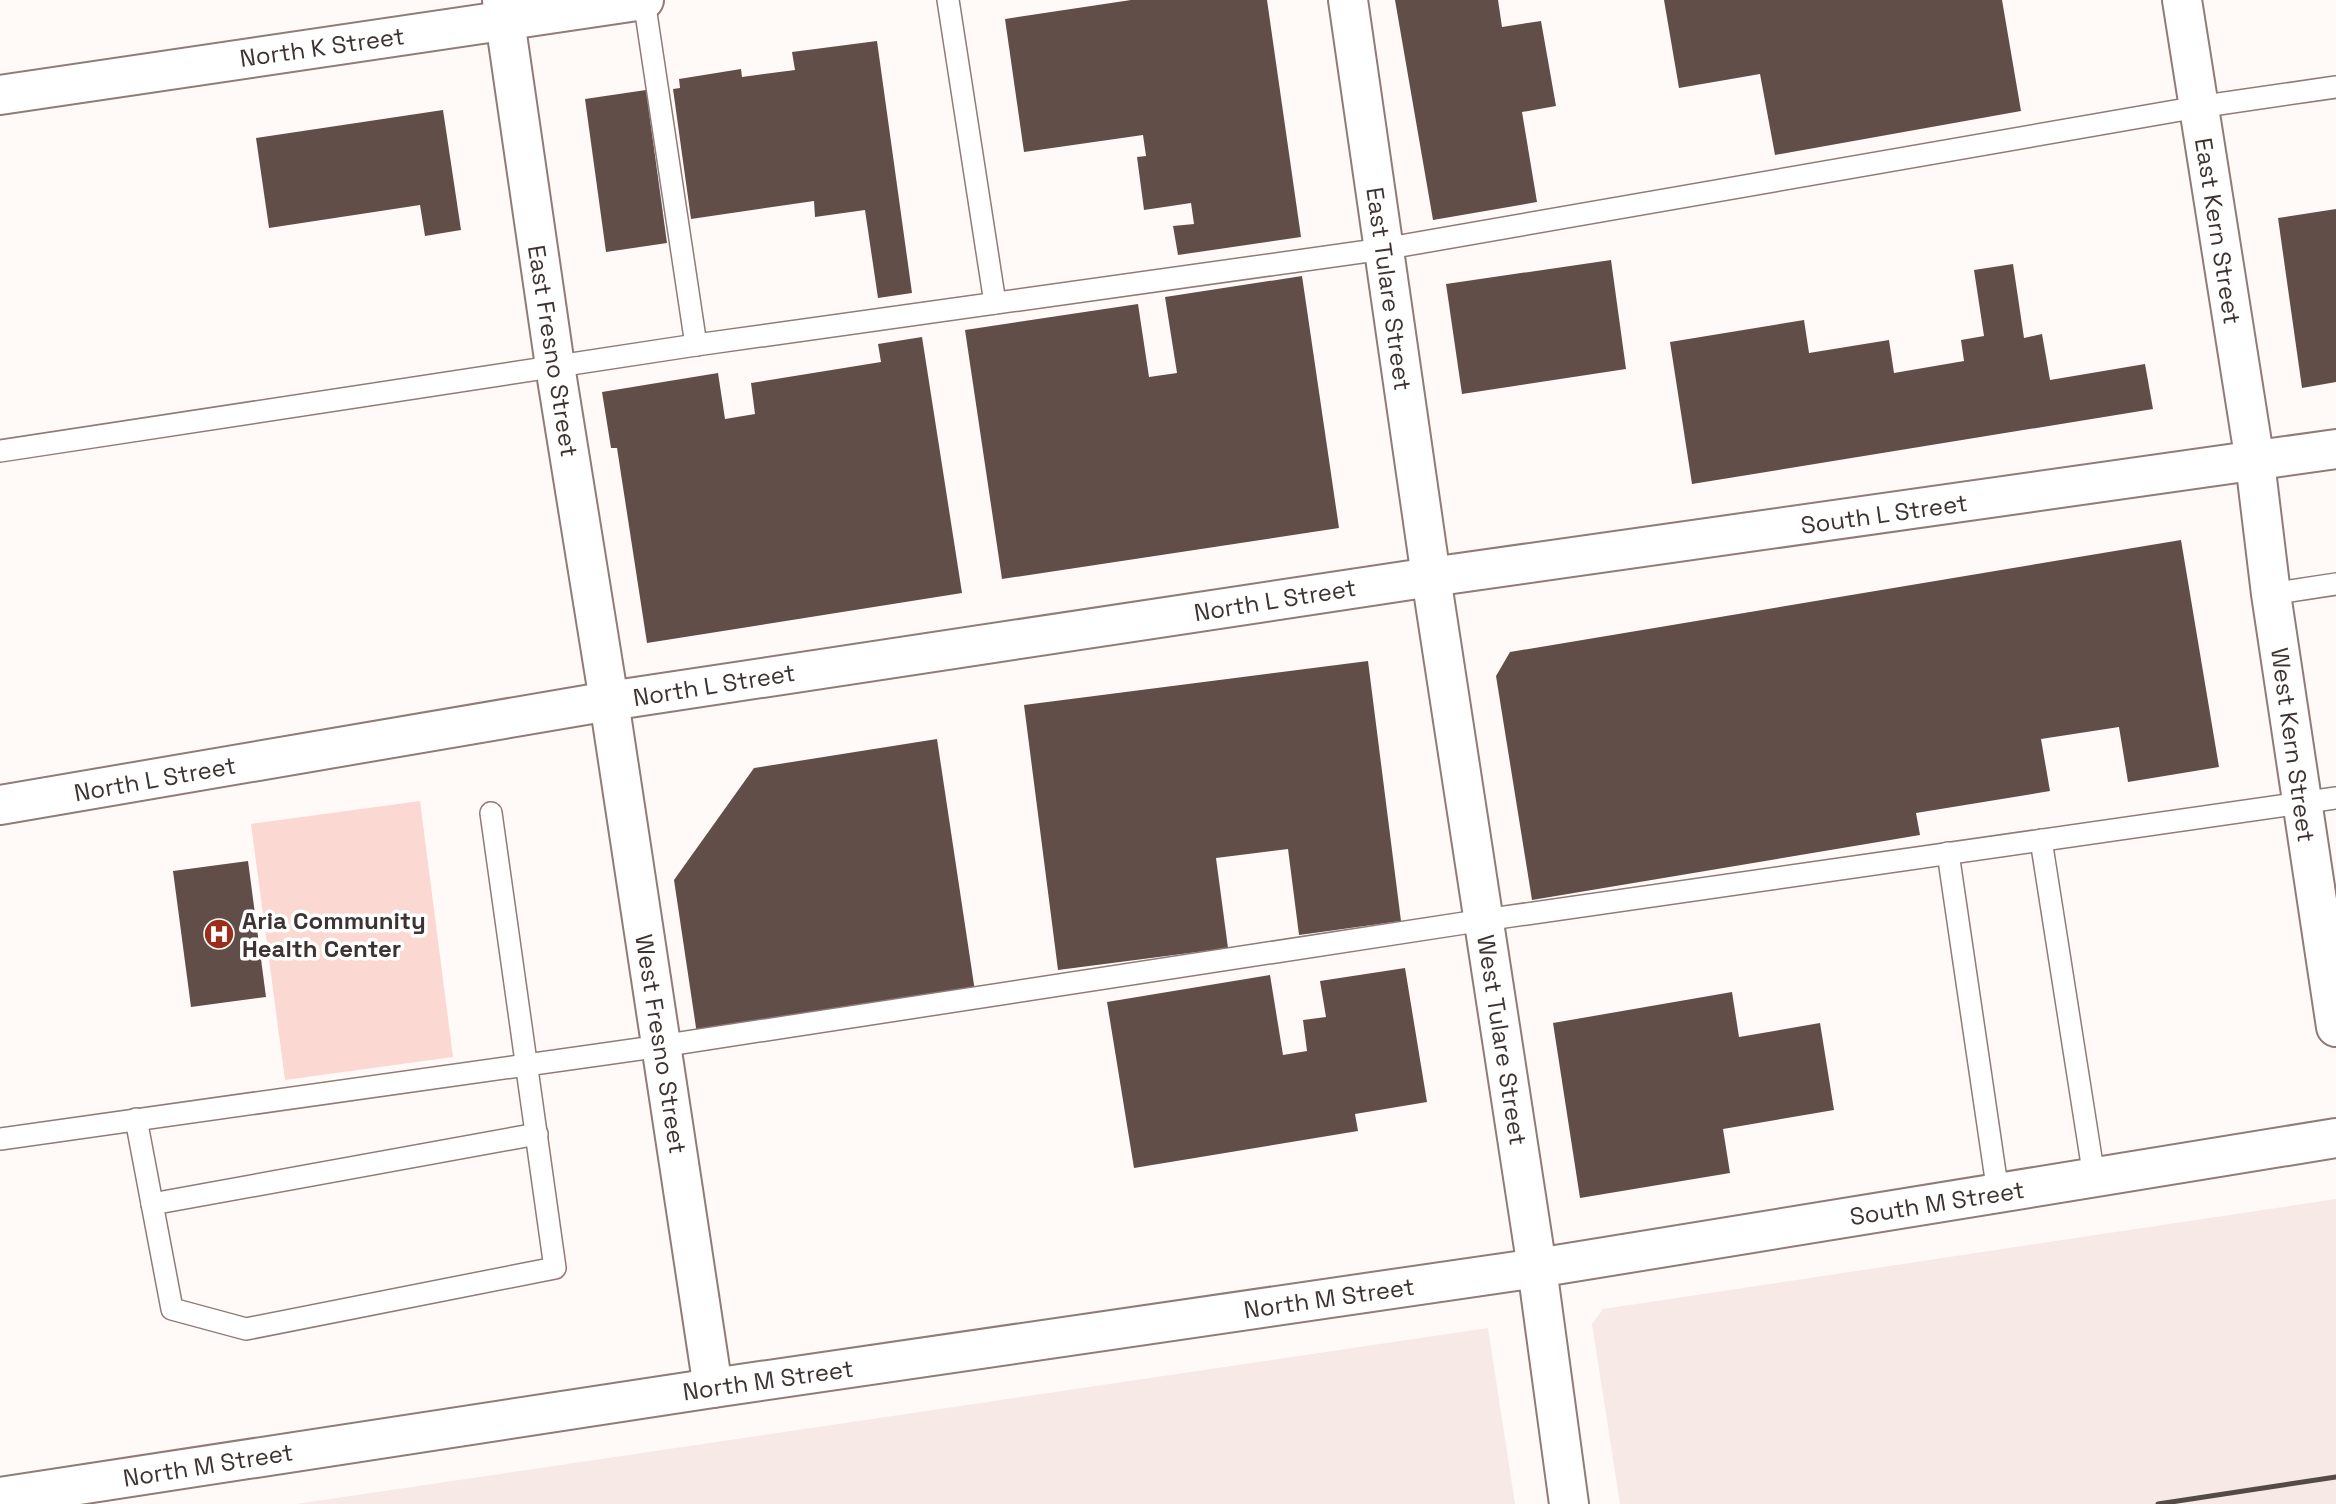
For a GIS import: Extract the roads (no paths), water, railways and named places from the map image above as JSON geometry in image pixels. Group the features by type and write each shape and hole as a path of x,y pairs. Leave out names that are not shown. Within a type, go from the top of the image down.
{"street":[{"name":"North K Street","path":"0,95 504,10 644,0"},
{"name":"East Tulare Street","path":"1348,0 1431,577"},
{"name":"East Kern Street","path":"2182,0 2255,462"},
{"name":"East Fresno Street","path":"504,10 555,366 609,701"},
{"name":"South L Street","path":"1431,577 2336,449"},
{"name":"West Kern Street","path":"2255,462 2271,594 2319,800 2336,1021"},
{"name":"North L Street","path":"0,805 609,701 1431,577"},
{"name":"West Tulare Street","path":"1431,577 1537,1268 1569,1504"},
{"name":"West Fresno Street","path":"609,701 713,1388"},
{"name":"South M Street","path":"1537,1268 2336,1138"},
{"name":"North M Street","path":"0,1497 713,1388 1537,1268"}],"lane":[{"path":"644,0 696,345"},
{"path":"948,0 995,303"},
{"path":"0,451 696,345 1383,249 2198,107 2336,88"},
{"path":"2271,594 2336,584"},
{"path":"0,1139 661,1046 1484,920 2319,800"},
{"path":"136,1119 172,1310 246,1329 555,1268 491,813"},
{"path":"2041,840 2094,1177"},
{"path":"1948,853 1998,1193"},
{"path":"152,1204 537,1134"}],"railway":[{"path":"2158,1504 2336,1477"}],"place":[{"name":"Aria Community Health Center","path":"219,934"}]}
